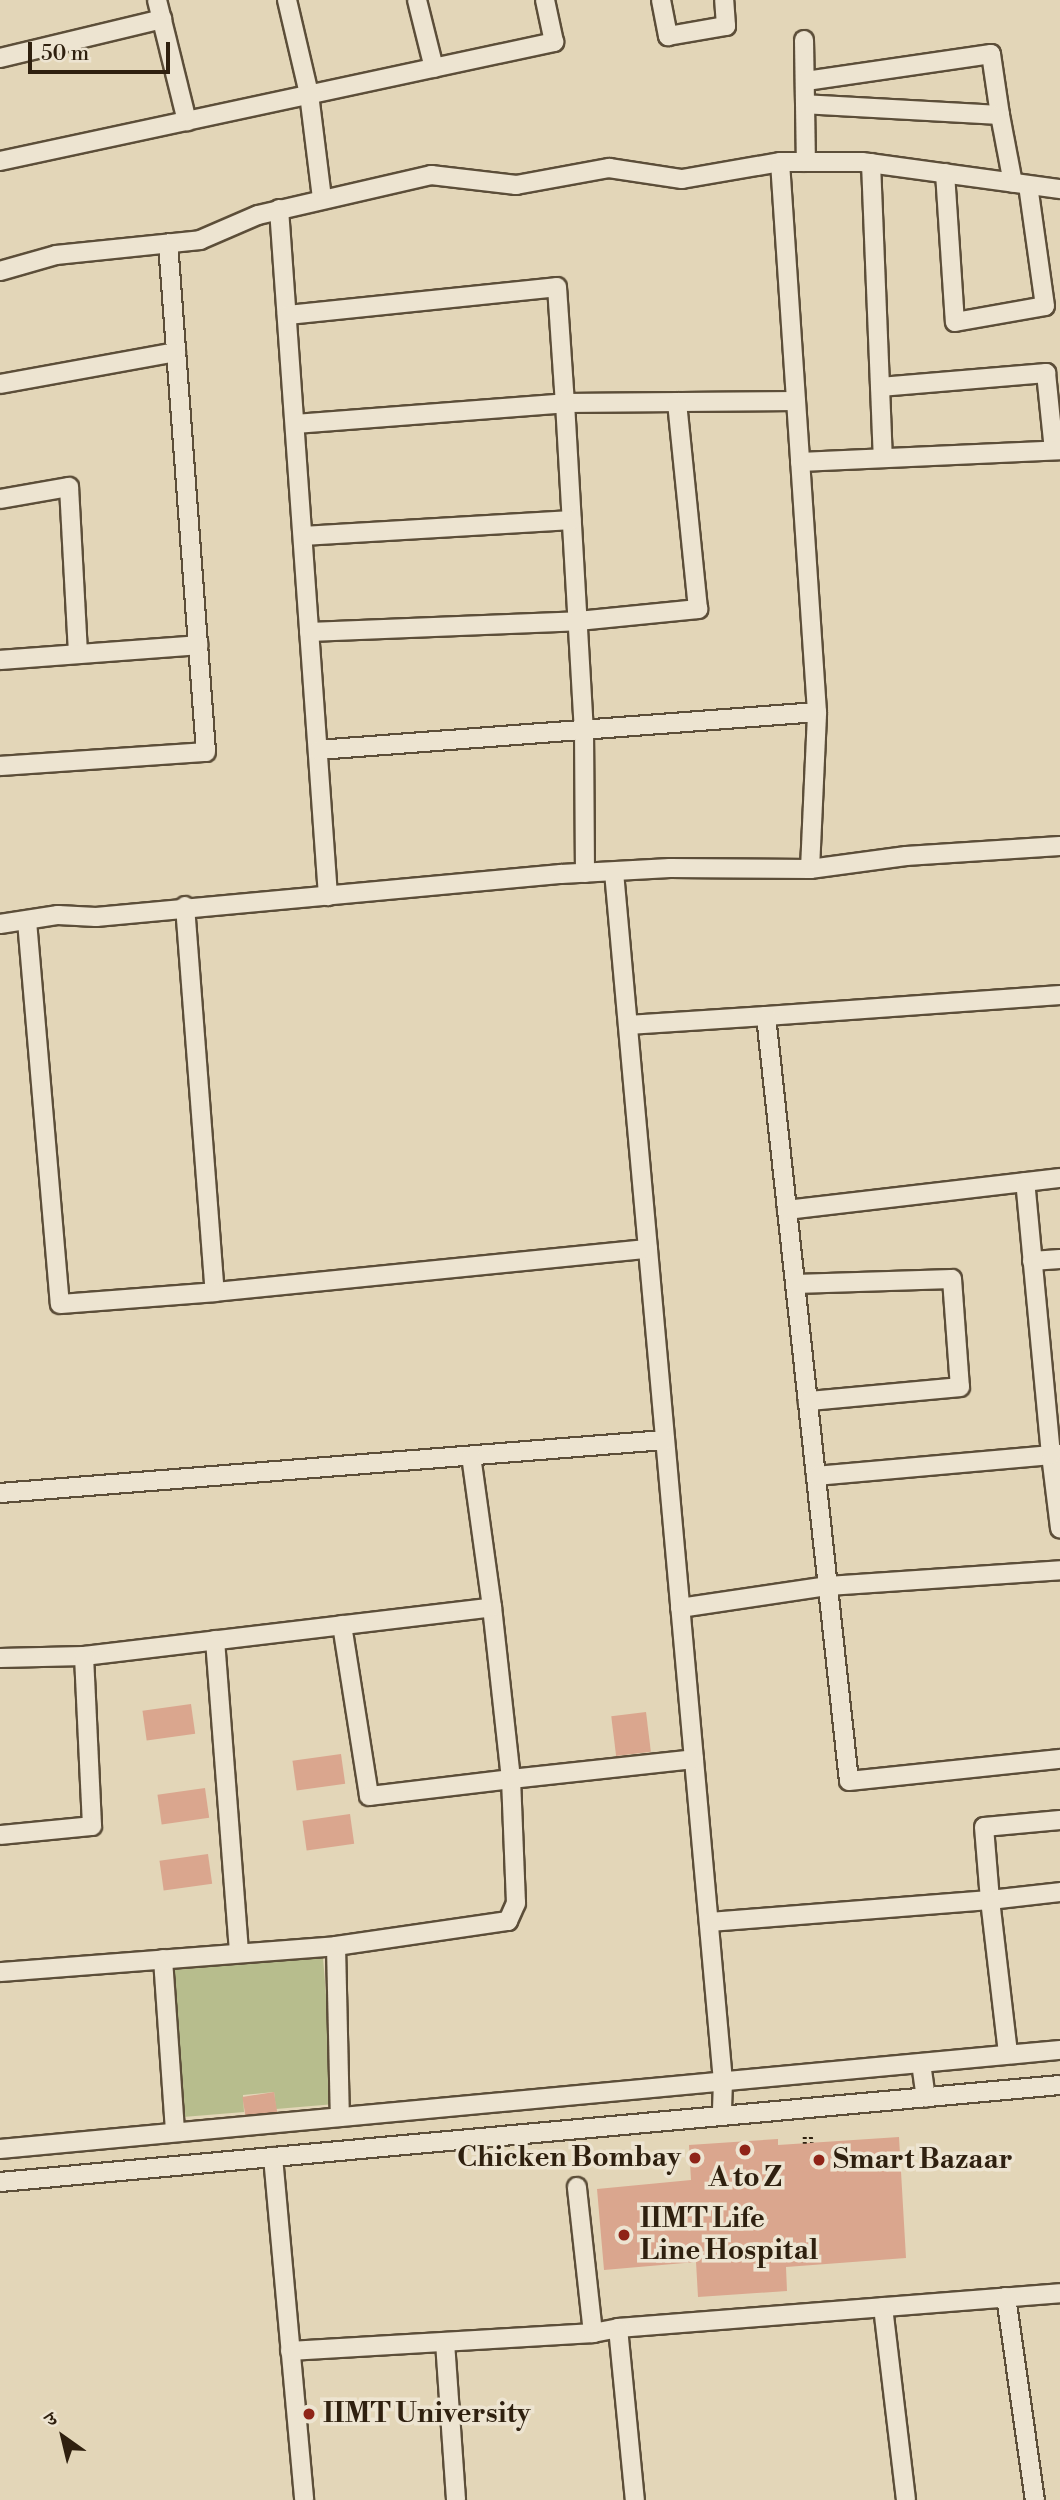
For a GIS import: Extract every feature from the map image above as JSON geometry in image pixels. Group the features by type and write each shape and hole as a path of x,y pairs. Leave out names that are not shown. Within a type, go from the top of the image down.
{"street":[{"path":"158,0 187,121"},
{"path":"287,0 309,94 322,199"},
{"path":"417,0 434,68"},
{"path":"0,161 554,42 545,0"},
{"path":"661,0 668,36 726,26 724,0"},
{"path":"0,58 162,19"},
{"path":"804,40 806,162"},
{"path":"806,81 990,54 1000,115 1021,184 1045,306 955,322 944,173"},
{"path":"806,104 1000,115"},
{"path":"780,162 817,712 810,869"},
{"path":"0,271 55,255 200,240 279,209 431,175 516,184 609,168 682,179 780,162 871,163 1060,189"},
{"path":"871,163 883,458"},
{"path":"279,209 328,896"},
{"path":"0,766 206,752 168,243"},
{"path":"287,315 557,287 584,730 585,873"},
{"path":"0,384 176,352"},
{"path":"800,462 1057,450 1046,373 880,387"},
{"path":"295,424 565,403 796,401"},
{"path":"309,632 578,621 698,609 677,402"},
{"path":"0,499 69,487 78,654"},
{"path":"303,536 572,520"},
{"path":"0,660 198,645"},
{"path":"318,750 817,712"},
{"path":"0,924 585,873 810,869 906,856 1060,846"},
{"path":"614,872 723,2081 722,2116"},
{"path":"185,906 215,1292"},
{"path":"27,920 60,1304 215,1292 648,1249"},
{"path":"628,1025 1060,995"},
{"path":"766,1016 849,1781 1060,1759"},
{"path":"787,1210 1060,1178"},
{"path":"1025,1182 1055,1454 1060,1528"},
{"path":"1032,1261 1060,1258"},
{"path":"795,1284 952,1279 960,1387 808,1401"},
{"path":"0,1493 666,1440"},
{"path":"816,1476 1055,1454"},
{"path":"0,1972 336,1946 508,1921 516,1903 511,1779 492,1607 471,1456"},
{"path":"680,1608 828,1586 1060,1570"},
{"path":"0,1658 83,1656 492,1607"},
{"path":"342,1625 369,1796 694,1759"},
{"path":"215,1640 239,1953"},
{"path":"0,1835 92,1826 83,1656"},
{"path":"1008,2054 984,1827 1060,1820"},
{"path":"709,1922 1060,1892"},
{"path":"336,1946 340,2117"},
{"path":"163,1959 175,2132"},
{"path":"0,2149 1060,2050"},
{"path":"921,2063 926,2098"},
{"path":"0,2182 1060,2085"},
{"path":"273,2157 304,2500"},
{"path":"577,2187 593,2333"},
{"path":"290,2351 593,2333 618,2328 1060,2293"},
{"path":"1006,2297 1035,2500"},
{"path":"883,2307 906,2500"},
{"path":"618,2328 635,2500"},
{"path":"445,2342 456,2500"}],"path":[{"path":"805,2137 805,2144"},
{"path":"811,2137 811,2143"}],"green space":[{"path":"323,1958 335,2104 276,2109 274,2092 243,2095 244,2112 183,2117 172,1970"}],"building":[{"path":"191,1704 195,1734 147,1741 142,1711"},
{"path":"646,1712 651,1752 616,1756 611,1716"},
{"path":"341,1754 345,1784 297,1791 292,1761"},
{"path":"205,1788 209,1818 162,1824 157,1795"},
{"path":"350,1814 354,1844 307,1850 302,1821"},
{"path":"208,1854 212,1884 164,1891 159,1861"},
{"path":"274,2092 277,2112 246,2117 242,2097"},
{"path":"899,2137 906,2258 786,2267 787,2291 698,2297 696,2262 604,2270 597,2189 691,2180 689,2145 778,2139 778,2145"}],"place":[{"name":"A to Z","path":"745,2150"},
{"name":"Chicken Bombay","path":"695,2158"},
{"name":"Smart Bazaar","path":"819,2160"},
{"name":"IIMT Life Line Hospital","path":"624,2235"},
{"name":"IIMT University","path":"309,2414"}]}
